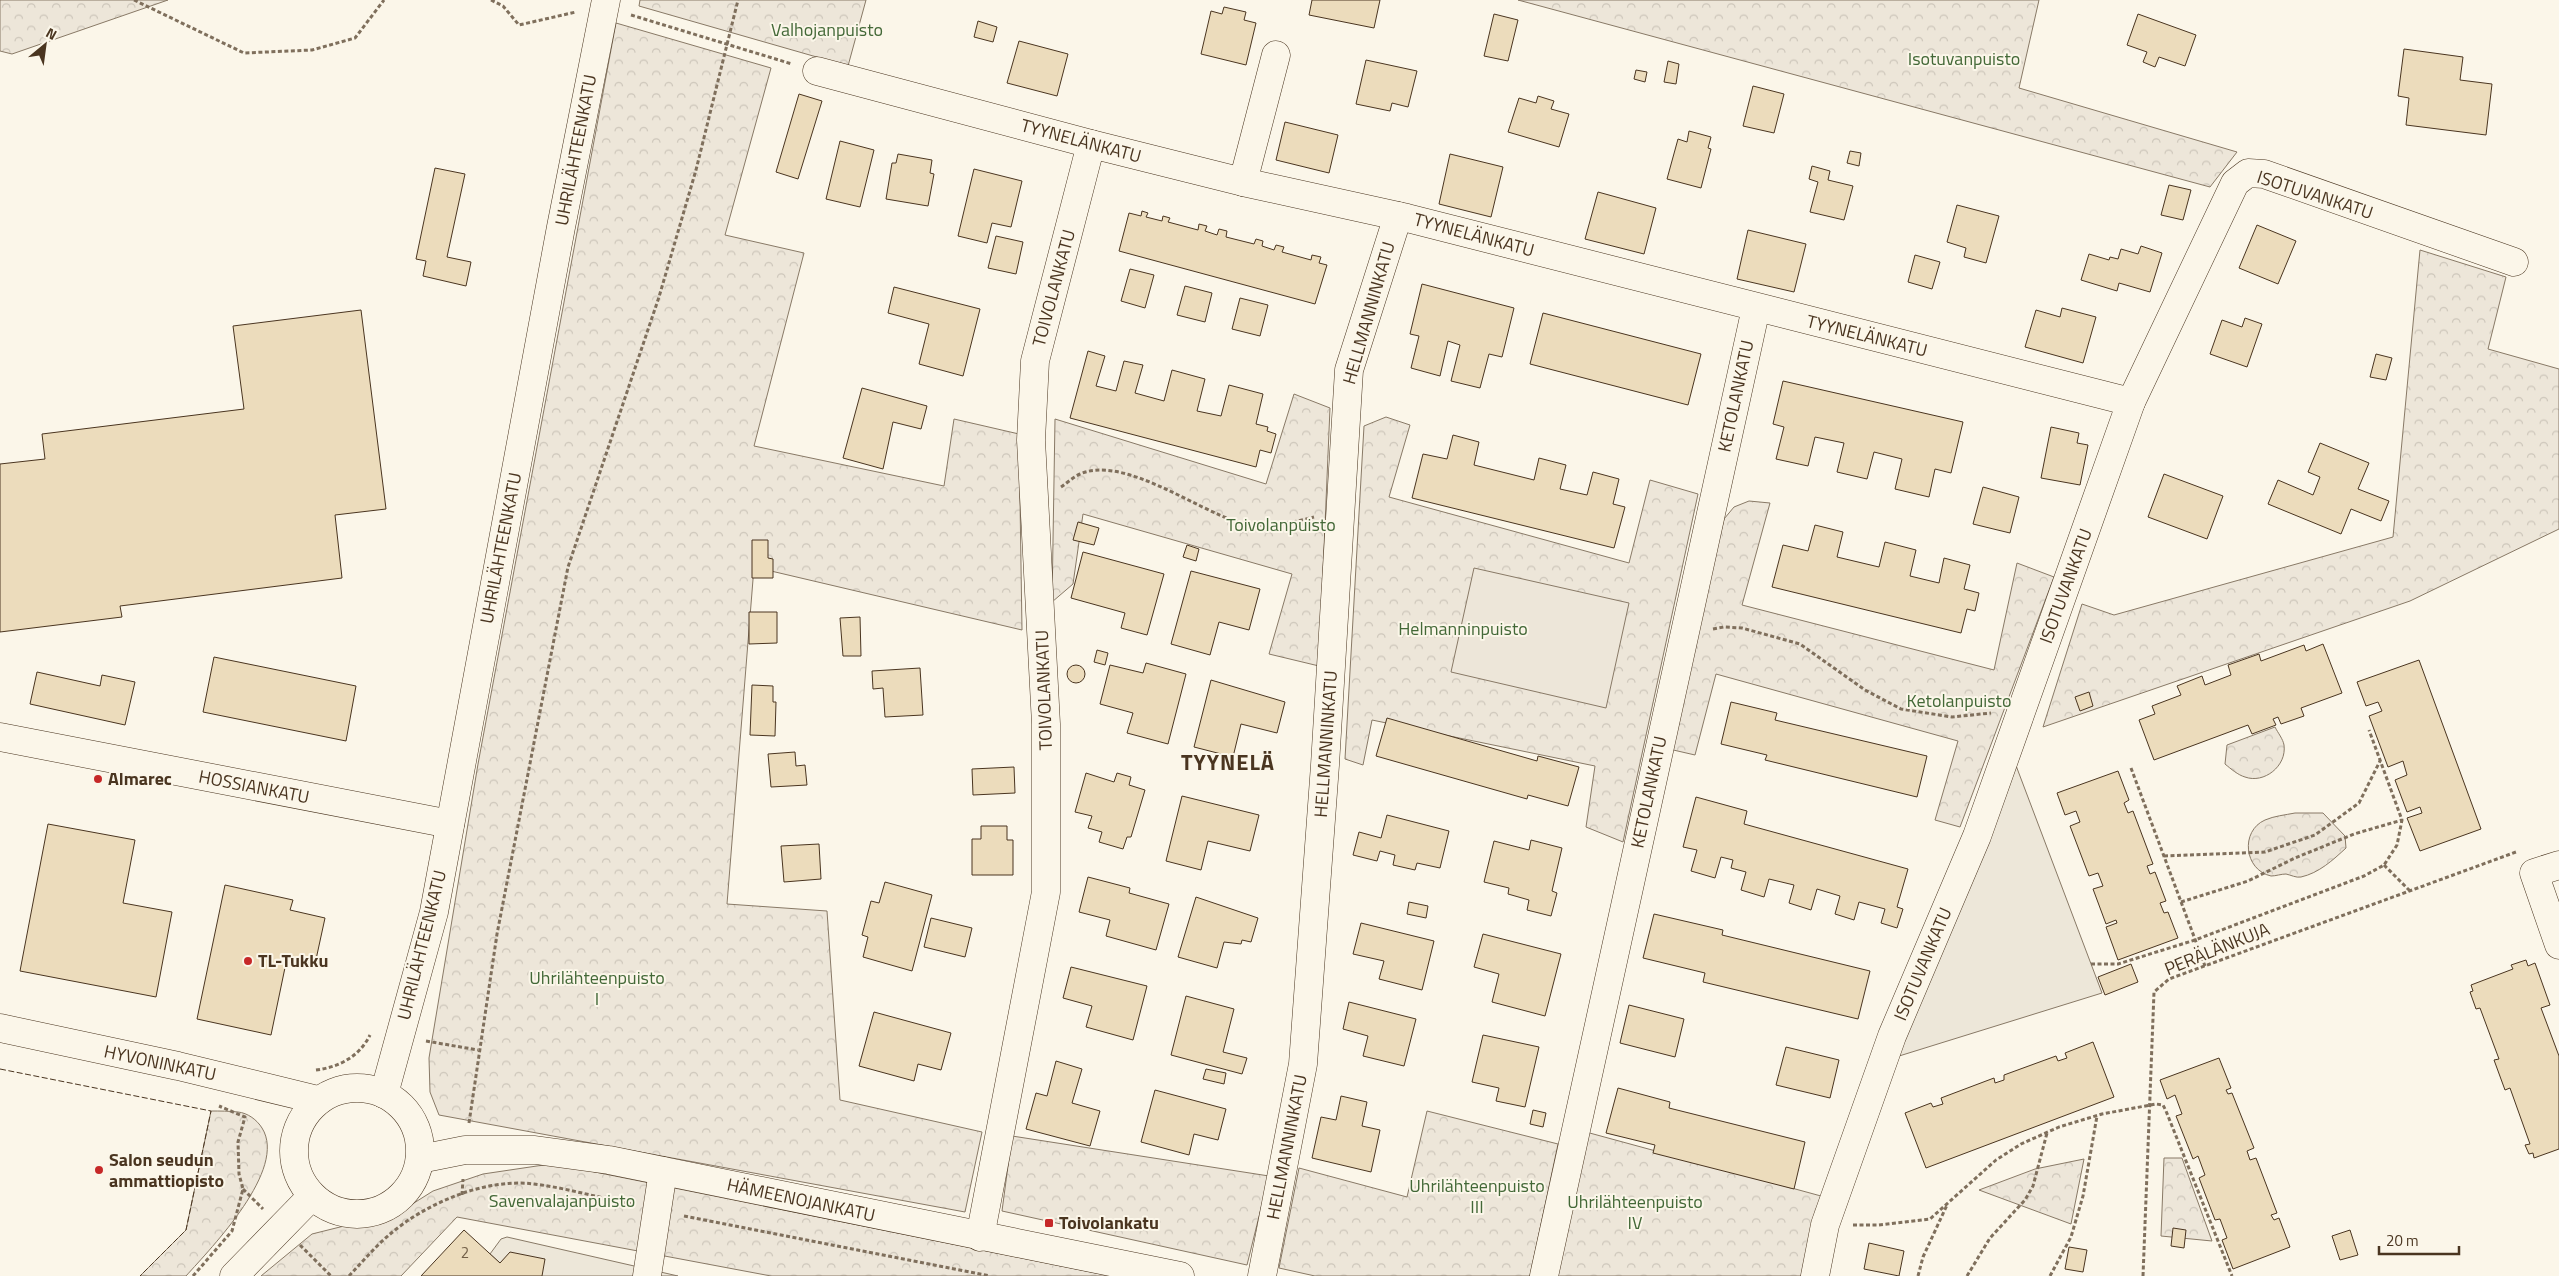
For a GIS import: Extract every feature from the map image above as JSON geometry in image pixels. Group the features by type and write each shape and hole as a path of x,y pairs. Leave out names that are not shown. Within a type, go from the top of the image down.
{"street":[{"name":"UHRILÄHTEENKATU","path":"384,1094 434,912 561,227 605,4"},
{"path":"1243,182 1276,55"},
{"name":"TYYNELÄNKATU","path":"817,71 1091,144 1243,182 1398,216 2131,402"},
{"name":"TOIVOLANKATU","path":"980,1237 1046,892 1046,724 1031,440 1035,361 1091,144"},
{"name":"ISOTUVANKATU","path":"1815,1276 1825,1225 1892,1036 1977,836 2131,402 2234,183 2248,173 2264,174 2514,262"},
{"name":"HELLMANNINKATU","path":"1262,1276 1303,1064 1325,765 1349,370 1398,216"},
{"name":"KETOLANKATU","path":"1544,1276 1756,308"},
{"name":"HOSSIANKATU","path":"0,737 450,824"},
{"path":"2559,865 2534,873 2559,945"},
{"name":"HYVONINKATU","path":"0,1028 178,1066 318,1100"},
{"path":"350,1088 368,1088 384,1094 400,1105 412,1120 419,1138 420,1159 414,1178 403,1195 381,1209 368,1214 348,1214 328,1208 312,1196 300,1178 294,1157 295,1136 304,1116 318,1100 334,1092 350,1088"},
{"name":"HÄMEENOJANKATU","path":"420,1159 465,1150 535,1150 609,1160 1147,1273 1180,1276"},
{"path":"647,1276 663,1171"},
{"path":"234,1276 312,1196"}],"path":[{"path":"134,0 244,53 312,50 355,38 384,0"},
{"path":"491,0 504,6 519,25 605,4 817,71"},
{"path":"462,1195 465,1150 478,1050 497,934 568,567 659,297 696,170 738,0"},
{"path":"1035,504 1081,474 1112,471 1146,480 1209,511 1240,523 1275,524 1298,521 1340,509"},
{"path":"1683,637 1724,627 1749,630 1781,638 1806,648 1842,675 1901,709 1939,716 1969,717 2023,707"},
{"path":"2091,964 2118,964 2195,940 2364,876 2384,865 2397,845 2402,820 2369,730"},
{"path":"2164,856 2265,852 2315,834 2359,803 2380,760"},
{"path":"2131,768 2205,966"},
{"path":"2181,902 2248,881 2295,858 2354,834 2402,820"},
{"name":"PERÄLÄNKUJA","path":"2143,1276 2154,992 2169,979 2524,849"},
{"path":"2384,865 2410,891"},
{"path":"306,1069 330,1069 344,1064 358,1051 373,1028 400,1036 478,1050"},
{"path":"193,1276 232,1231 242,1188 239,1174 238,1142 245,1117 263,1086"},
{"path":"214,1104 245,1117"},
{"path":"1825,1225 1878,1225 1930,1218 1996,1160 2021,1144 2097,1116 2150,1104 2163,1106 2166,1111 2232,1276"},
{"path":"2050,1276 2071,1237 2083,1196 2097,1116"},
{"path":"1967,1276 1990,1238 2025,1200 2033,1186 2048,1133"},
{"path":"1918,1276 1923,1256 1947,1204"}],"green space":[{"path":"0,0 168,0 12,54 0,51"},
{"name":"Valhojanpuisto","path":"640,0 866,0 848,66 639,6"},
{"name":"Isotuvanpuisto","path":"1518,0 2039,0 2019,88 2237,152 2210,187"},
{"name":"Uhrilähteenpuisto I","path":"616,23 771,68 725,235 804,253 754,446 944,486 954,419 1019,434 1022,630 754,567 727,904 827,911 840,1100 982,1132 965,1212 439,1115 430,1092 429,1058 478,764"},
{"path":"2420,250 2506,277 2488,349 2559,369 2559,529 2410,601 2043,727 2082,604 2114,615 2393,537"},
{"name":"Toivolanpuisto","path":"1294,394 1330,408 1319,666 1269,654 1292,574 1083,514 1073,584 1052,602 1055,419 1266,484"},
{"name":"Helmanninpuisto","path":"1386,417 1410,425 1389,497 1629,563 1650,480 1698,494 1623,842 1586,827 1595,766 1372,720 1363,765 1345,759 1364,426"},
{"name":"Ketolanpuisto","path":"1749,501 1770,503 1742,605 1994,670 2017,563 2054,577 1960,827 1935,820 1958,741 1716,674 1695,755 1669,749 1724,519 1734,507"},
{"path":"1474,568 1629,603 1606,708 1451,672"},
{"path":"2275,727 2282,738 2284,753 2282,760 2273,772 2260,778 2245,777 2225,764 2227,745"},
{"path":"2295,813 2323,813 2345,836 2346,848 2320,869 2301,877 2286,874 2271,876 2262,872 2255,866 2248,850 2252,833 2257,825 2265,820"},
{"path":"211,1111 235,1112 249,1115 262,1128 267,1145 265,1164 256,1185 228,1227 186,1276 140,1276 186,1230"},
{"name":"Uhrilähteenpuisto III","path":"1427,1111 1558,1144 1530,1276 1315,1276 1279,1268 1299,1168 1407,1197"},
{"name":"Uhrilähteenpuisto IV","path":"1586,1132 1821,1196 1801,1276 1555,1276"},
{"path":"1012,1136 1269,1176 1247,1265 1002,1211"},
{"path":"2164,1158 2182,1158 2212,1241 2161,1236"},
{"path":"2084,1159 2071,1224 1979,1190 2035,1169"},
{"name":"Savenvalajanpuisto","path":"557,1163 1111,1276 771,1276 457,1217 401,1276 261,1276 312,1234 356,1223 387,1220 433,1191 483,1174"}],"shaded area":[{"path":"2009,747 2102,993 1883,1061"},
{"path":"507,1237 678,1276 542,1276 510,1253 500,1263 490,1254 501,1239"}],"building":[{"path":"1312,0 1380,0 1374,28 1309,15"},
{"path":"1224,7 1246,12 1244,20 1256,23 1246,65 1201,54 1211,11 1222,14"},
{"path":"1494,14 1518,20 1508,61 1484,56"},
{"path":"2138,14 2196,35 2185,66 2159,57 2155,67 2143,62 2147,52 2127,45"},
{"path":"978,21 997,27 993,42 974,37"},
{"path":"1019,41 1068,54 1057,96 1007,83"},
{"path":"2404,49 2463,57 2460,80 2492,84 2486,135 2406,125 2409,98 2398,96"},
{"path":"1366,60 1417,71 1408,107 1392,103 1390,111 1356,104"},
{"path":"1668,61 1679,64 1676,84 1664,82"},
{"path":"1636,70 1647,72 1645,82 1634,79"},
{"path":"1753,86 1784,94 1774,133 1743,126"},
{"path":"799,94 822,101 798,179 776,172"},
{"path":"1538,96 1554,101 1551,109 1569,114 1559,147 1508,132 1519,98 1536,103"},
{"path":"1285,122 1338,135 1329,173 1276,160"},
{"path":"1689,131 1711,137 1708,148 1711,149 1701,188 1667,179 1678,139 1687,142"},
{"path":"840,141 874,150 860,207 826,199"},
{"path":"1850,151 1861,153 1859,166 1847,163"},
{"path":"898,154 932,160 930,173 934,174 928,206 886,199 892,163 896,163"},
{"path":"1450,154 1503,167 1491,217 1439,204"},
{"path":"1812,166 1830,171 1828,180 1853,186 1844,220 1810,212 1818,182 1809,179"},
{"path":"435,168 465,174 447,257 471,262 466,286 423,276 426,261 416,259"},
{"path":"974,169 1022,181 1011,227 992,223 987,243 958,236"},
{"path":"2169,185 2191,190 2183,220 2161,215"},
{"path":"1598,192 1656,208 1644,254 1585,239"},
{"path":"1957,205 1999,216 1986,263 1964,257 1966,248 1947,242"},
{"path":"1142,211 1148,213 1146,217 1162,221 1163,216 1170,218 1168,222 1198,230 1199,224 1207,226 1205,231 1217,235 1219,229 1227,231 1226,237 1254,244 1256,239 1263,241 1262,246 1274,250 1276,245 1284,247 1282,252 1311,260 1312,255 1321,257 1319,263 1327,265 1315,304 1119,251 1129,213 1141,216"},
{"path":"2257,225 2296,241 2278,284 2239,268"},
{"path":"1748,230 1806,244 1794,292 1737,279"},
{"path":"996,236 1023,242 1016,274 988,268"},
{"path":"2141,246 2162,253 2150,292 2119,283 2117,291 2081,280 2089,254 2109,260 2110,257 2118,259 2121,249 2138,254"},
{"path":"1915,255 1940,262 1932,289 1908,282"},
{"path":"1130,269 1154,275 1145,308 1121,301"},
{"path":"1422,284 1514,308 1502,357 1489,354 1480,388 1451,381 1460,345 1448,341 1440,376 1411,368 1419,336 1410,334"},
{"path":"1185,286 1212,293 1205,322 1177,315"},
{"path":"894,287 980,309 963,376 919,364 929,324 888,313"},
{"path":"1240,298 1268,305 1260,336 1232,329"},
{"path":"2062,308 2096,317 2083,363 2025,347 2036,310 2060,317"},
{"path":"361,310 386,509 335,515 342,578 120,606 122,617 0,632 0,464 45,459 42,434 244,409 233,326"},
{"path":"1543,313 1701,354 1688,405 1530,364"},
{"path":"2245,318 2262,324 2247,367 2210,354 2222,320 2242,327"},
{"path":"1088,351 1105,356 1096,386 1116,391 1124,361 1143,365 1135,393 1164,401 1172,370 1205,379 1197,411 1221,416 1229,385 1263,394 1256,424 1268,427 1267,431 1276,434 1271,453 1260,450 1256,467 1070,418"},
{"path":"2376,354 2392,358 2386,380 2370,377"},
{"path":"1783,381 1963,422 1951,473 1935,469 1929,497 1895,489 1902,459 1874,452 1867,479 1837,472 1844,443 1815,437 1808,466 1776,459 1784,427 1773,424"},
{"path":"862,388 927,406 921,429 893,422 883,469 843,458"},
{"path":"2051,427 2079,433 2077,443 2088,445 2080,485 2041,478"},
{"path":"1453,435 1479,442 1474,465 1534,480 1539,458 1566,465 1560,489 1587,495 1593,472 1619,479 1613,504 1625,507 1614,548 1412,498 1423,454 1447,459"},
{"path":"2320,443 2369,463 2358,489 2389,501 2381,521 2351,509 2341,534 2268,504 2278,480 2313,495 2320,477 2308,472"},
{"path":"2164,474 2223,496 2207,539 2148,517"},
{"path":"1983,487 2019,497 2010,533 1973,524"},
{"path":"1078,522 1099,528 1094,545 1073,540"},
{"path":"1815,525 1843,532 1837,557 1879,567 1885,542 1916,550 1910,576 1939,583 1944,558 1970,565 1964,589 1979,593 1975,611 1967,609 1961,633 1772,587 1783,545 1808,551"},
{"path":"752,540 768,540 768,558 773,559 773,578 752,578"},
{"path":"1187,545 1199,549 1196,561 1183,557"},
{"path":"1083,552 1164,574 1147,635 1121,628 1125,613 1071,598"},
{"path":"1191,571 1260,589 1249,630 1219,622 1210,655 1171,644"},
{"path":"749,612 777,612 777,643 749,644"},
{"path":"860,617 861,656 843,656 840,618"},
{"path":"2323,644 2342,693 2301,708 2304,716 2281,724 2278,717 2273,719 2276,725 2252,734 2248,725 2154,760 2139,720 2155,714 2152,706 2181,695 2177,686 2202,676 2205,685 2231,675 2228,665 2259,654 2261,661 2304,645 2306,651"},
{"path":"1097,650 1108,653 1105,665 1094,662"},
{"path":"214,657 356,686 346,741 203,712"},
{"path":"2419,660 2481,829 2420,851 2407,818 2422,813 2420,807 2407,812 2395,780 2407,775 2403,761 2388,767 2369,716 2382,711 2378,702 2366,706 2357,682"},
{"path":"1146,663 1186,674 1168,744 1127,733 1133,713 1100,704 1110,665 1143,673"},
{"path":"1072,665 1080,665 1085,670 1083,681 1072,683 1067,678 1067,670"},
{"path":"920,668 923,715 885,717 883,688 873,689 872,671"},
{"path":"37,672 100,686 102,675 135,682 125,725 30,704"},
{"path":"1211,680 1285,702 1277,733 1241,724 1233,757 1194,747"},
{"path":"752,685 773,686 773,702 776,702 775,736 750,735"},
{"path":"2089,692 2093,706 2080,711 2075,697"},
{"path":"1731,702 1777,713 1775,720 1927,756 1917,797 1765,760 1767,755 1721,744"},
{"path":"1387,718 1537,761 1538,756 1579,767 1568,806 1528,795 1527,799 1376,756"},
{"path":"795,752 796,766 805,765 807,785 771,787 768,754"},
{"path":"1014,767 1015,793 973,795 972,769"},
{"path":"2118,771 2129,800 2124,803 2128,813 2133,811 2153,864 2147,866 2150,874 2155,872 2166,901 2160,903 2164,913 2168,912 2178,938 2118,960 2106,927 2117,923 2116,920 2106,924 2093,889 2103,886 2098,873 2089,876 2070,826 2080,822 2076,811 2065,815 2057,793"},
{"path":"1086,773 1114,782 1117,773 1131,777 1129,785 1145,790 1131,837 1127,837 1123,849 1099,842 1102,832 1088,828 1092,816 1075,812"},
{"path":"1182,796 1259,815 1250,851 1208,841 1201,870 1166,861"},
{"path":"1696,797 1747,811 1744,824 1908,869 1897,907 1903,909 1897,928 1881,923 1885,909 1859,902 1854,920 1835,914 1840,896 1817,889 1811,910 1789,903 1794,885 1769,879 1764,897 1741,890 1746,872 1731,868 1733,860 1721,857 1715,878 1691,871 1697,850 1683,847"},
{"path":"1387,815 1449,831 1440,868 1417,863 1415,870 1393,865 1395,855 1380,851 1377,861 1353,855 1359,832 1381,838"},
{"path":"48,824 135,840 123,903 172,912 156,997 20,971"},
{"path":"981,826 1007,826 1007,840 1013,840 1013,875 972,875 972,839 981,839"},
{"path":"1531,840 1562,848 1552,891 1557,893 1551,916 1527,910 1529,900 1508,894 1509,888 1484,882 1494,841 1529,850"},
{"path":"819,844 821,879 784,882 781,846"},
{"path":"1088,877 1130,888 1129,893 1169,904 1156,950 1106,936 1110,920 1079,912"},
{"path":"885,882 932,895 912,971 863,957 868,937 862,935 871,901 879,903"},
{"name":"TL-Tukku","path":"225,885 293,900 290,910 325,918 315,964 287,958 271,1035 197,1019"},
{"path":"1196,897 1258,918 1251,942 1242,940 1241,944 1224,942 1217,968 1178,957"},
{"path":"1409,902 1428,906 1426,918 1407,914"},
{"path":"1654,914 1723,930 1722,935 1870,971 1858,1019 1703,982 1705,973 1643,958"},
{"path":"931,918 972,928 965,957 924,947"},
{"path":"1361,923 1434,941 1422,990 1379,979 1384,961 1353,954"},
{"path":"1483,934 1561,954 1545,1016 1492,1002 1499,974 1474,967"},
{"path":"2526,960 2528,966 2535,963 2550,1005 2541,1008 2559,1056 2559,1149 2534,1158 2533,1153 2529,1154 2525,1145 2530,1144 2510,1088 2505,1090 2494,1060 2499,1059 2480,1008 2476,1009 2470,992 2473,991 2471,985 2513,969 2511,965"},
{"path":"2131,964 2138,982 2105,995 2098,977"},
{"path":"1071,967 1147,986 1133,1040 1086,1027 1092,1006 1063,998"},
{"path":"1186,996 1234,1009 1223,1052 1247,1058 1242,1074 1171,1055"},
{"path":"1349,1002 1416,1019 1404,1066 1363,1056 1368,1036 1343,1029"},
{"path":"1629,1005 1684,1019 1675,1057 1620,1043"},
{"path":"874,1012 951,1033 941,1070 918,1064 914,1081 859,1066"},
{"path":"1483,1035 1539,1047 1525,1107 1496,1101 1499,1088 1472,1082"},
{"path":"2093,1042 2114,1097 1926,1168 1905,1113 1931,1103 1933,1107 1943,1104 1941,1098 1994,1078 1995,1083 2004,1080 2004,1075 2056,1056 2058,1061 2067,1058 2065,1053"},
{"path":"1786,1047 1839,1060 1830,1098 1776,1085"},
{"path":"2219,1058 2231,1088 2226,1090 2228,1094 2232,1093 2254,1148 2247,1151 2250,1160 2256,1158 2277,1213 2271,1215 2274,1220 2279,1218 2290,1247 2233,1269 2222,1240 2227,1238 2220,1219 2215,1220 2199,1178 2205,1175 2198,1156 2193,1159 2176,1116 2182,1114 2175,1095 2167,1099 2160,1080"},
{"path":"1056,1061 1082,1069 1072,1103 1100,1111 1090,1146 1026,1129 1036,1093 1047,1096"},
{"path":"1206,1069 1226,1073 1224,1084 1203,1079"},
{"path":"1618,1088 1670,1102 1669,1108 1805,1142 1794,1189 1653,1153 1655,1145 1606,1133"},
{"path":"1155,1090 1226,1109 1218,1140 1194,1134 1189,1155 1141,1142"},
{"path":"1341,1096 1367,1102 1362,1126 1380,1130 1371,1172 1312,1158 1321,1117 1336,1120"},
{"path":"1533,1110 1546,1113 1543,1127 1530,1124"},
{"path":"2173,1228 2186,1230 2184,1248 2171,1246"},
{"path":"464,1230 500,1263 510,1252 545,1259 542,1276 421,1276"},
{"path":"2350,1230 2358,1255 2340,1260 2332,1236"},
{"path":"1869,1243 1904,1251 1899,1276 1864,1269"},
{"path":"2069,1247 2087,1250 2083,1272 2065,1269"}],"fence":[{"path":"0,1069 211,1111 186,1230 140,1276"}],"place":[{"name":"Almarec","path":"98,779"},
{"name":"TL-Tukku","path":"248,961"},
{"name":"Salon seudun ammattiopisto","path":"99,1170"},
{"name":"Toivolankatu","path":"1049,1223"}],"district":[{"name":"TYYNELÄ","path":"1228,762"}]}
